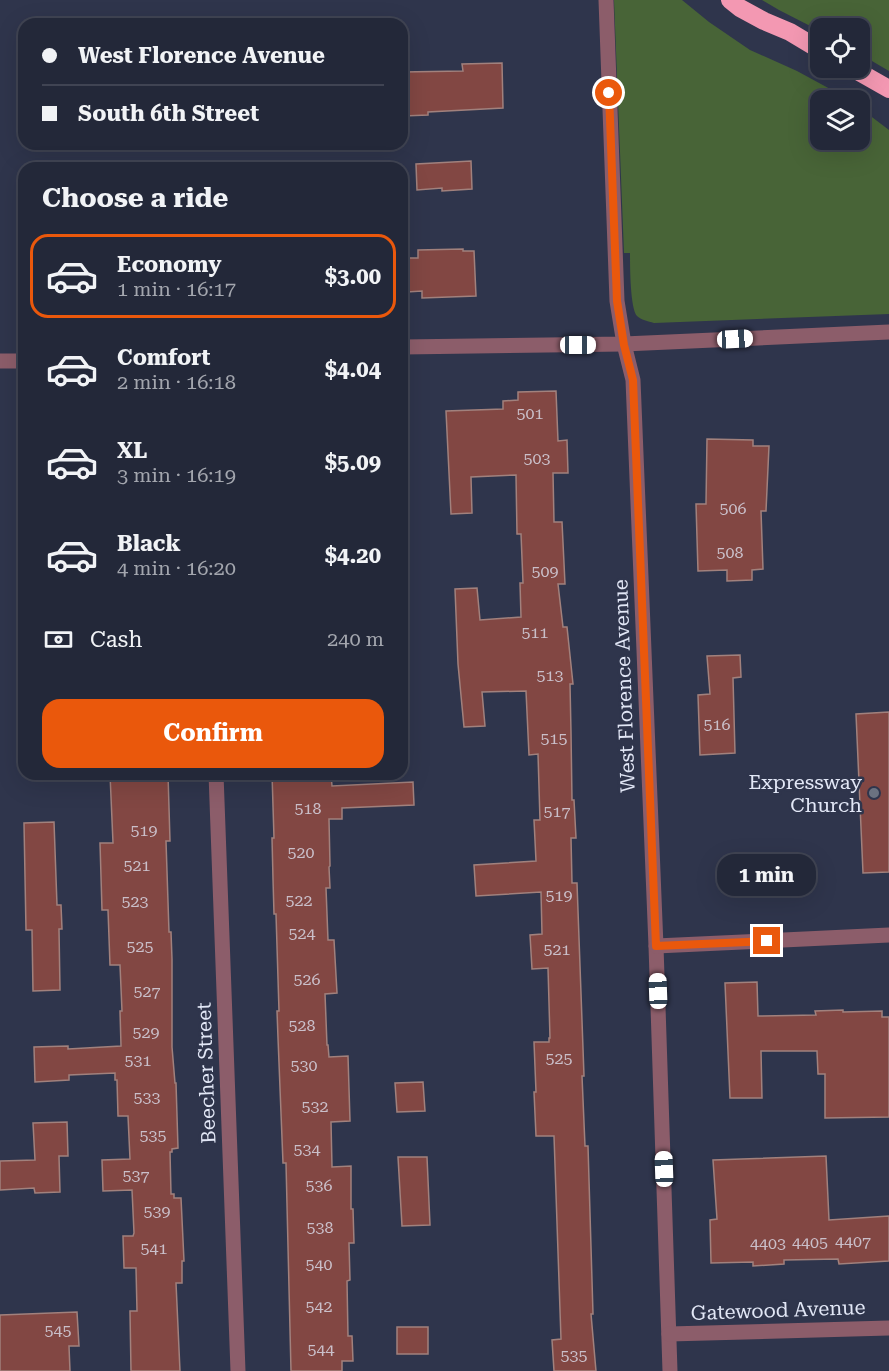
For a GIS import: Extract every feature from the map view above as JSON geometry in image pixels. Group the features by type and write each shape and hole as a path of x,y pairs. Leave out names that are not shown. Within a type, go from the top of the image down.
{"highway":[{"path":"730,0 740,8 810,44"},
{"path":"870,78 889,89"}],"street":[{"name":"West Florence Avenue","path":"606,0 617,301 624,345 633,380 656,946 670,1371"},
{"path":"408,347 624,345 889,332"},
{"path":"0,362 18,361"},
{"name":"Beecher Street","path":"216,780 238,1371"},
{"path":"656,946 889,935"},
{"name":"Gatewood Avenue","path":"669,1334 889,1328"}],"green space":[{"path":"614,0 682,0 750,50 832,90 810,90 810,150 870,150 870,116 889,130 889,314 654,323 637,316 632,296 630,253 624,253"},
{"path":"762,0 889,0 889,71 870,60 870,18 810,18 810,26"}],"building":[{"path":"502,63 503,108 428,112 428,115 408,116 408,72 463,71 462,64"},
{"path":"471,161 472,189 417,190 416,164"},
{"path":"463,249 463,251 474,251 476,296 422,298 422,291 408,292 408,258 418,258 418,250"},
{"path":"556,391 558,441 567,440 568,473 553,473 554,522 562,522 565,584 558,584 563,627 567,627 573,684 570,684 572,800 574,800 576,838 571,838 572,883 577,883 584,1076 582,1076 585,1146 588,1146 593,1314 591,1314 596,1371 554,1371 552,1340 561,1339 554,1136 536,1136 534,1092 536,1092 534,1042 549,1042 550,1038 548,968 532,969 530,935 542,934 541,892 476,896 474,865 536,861 534,820 540,820 538,754 529,755 526,691 482,692 485,726 464,727 458,664 455,589 477,588 480,620 521,617 520,583 523,583 521,534 517,534 516,475 471,477 472,513 451,514 446,411 503,409 503,401 518,400 518,392"},
{"path":"707,439 753,440 753,446 769,446 766,511 761,511 763,569 752,570 752,580 727,581 727,570 698,571 696,504 706,504"},
{"path":"740,655 741,677 733,678 735,753 700,755 698,695 710,694 707,656"},
{"name":"Expressway Church","path":"889,712 889,872 863,873 856,714"},
{"path":"110,780 168,780 170,841 166,841 172,959 172,1047 176,1083 178,1148 170,1152 171,1194 174,1194 174,1198 181,1198 184,1261 182,1261 182,1283 176,1283 180,1371 131,1371 130,1311 137,1311 136,1268 124,1268 123,1236 133,1236 134,1233 132,1190 103,1191 102,1160 130,1159 128,1116 118,1116 115,1073 69,1075 69,1080 35,1082 34,1047 68,1046 68,1049 121,1046 120,965 110,965 108,910 102,910 100,843 113,843"},
{"path":"272,780 332,780 332,786 413,782 414,805 342,808 342,819 329,819 330,888 326,888 328,940 334,940 337,993 325,994 327,1045 329,1057 348,1056 350,1121 331,1122 332,1167 351,1166 354,1243 349,1243 350,1280 347,1281 348,1336 352,1336 353,1361 342,1361 342,1371 291,1371 286,1163 283,1163 277,1011 279,1011 272,838 274,838"},
{"path":"54,822 57,905 61,905 62,929 59,929 60,990 33,991 32,930 26,930 24,823"},
{"path":"757,982 758,1016 816,1015 815,1011 843,1010 843,1012 882,1011 882,1017 889,1017 889,1117 825,1118 825,1074 818,1074 817,1051 761,1051 762,1098 730,1098 725,983"},
{"path":"423,1082 425,1111 397,1112 395,1083"},
{"path":"67,1122 68,1156 59,1156 60,1192 35,1193 34,1188 0,1190 0,1161 35,1160 33,1123"},
{"path":"826,1156 829,1220 889,1216 889,1261 839,1264 838,1259 784,1260 784,1264 753,1266 753,1262 711,1263 710,1220 717,1219 713,1160"},
{"path":"398,1157 427,1157 430,1225 402,1226"},
{"path":"77,1312 79,1346 69,1346 70,1371 0,1371 0,1315"},
{"path":"397,1327 428,1327 428,1354 397,1354"}],"place":[{"name":"Expressway Church","path":"874,793"}],"route":[{"path":"609,93 617,301 624,345 633,380 656,946 767,941"}]}
